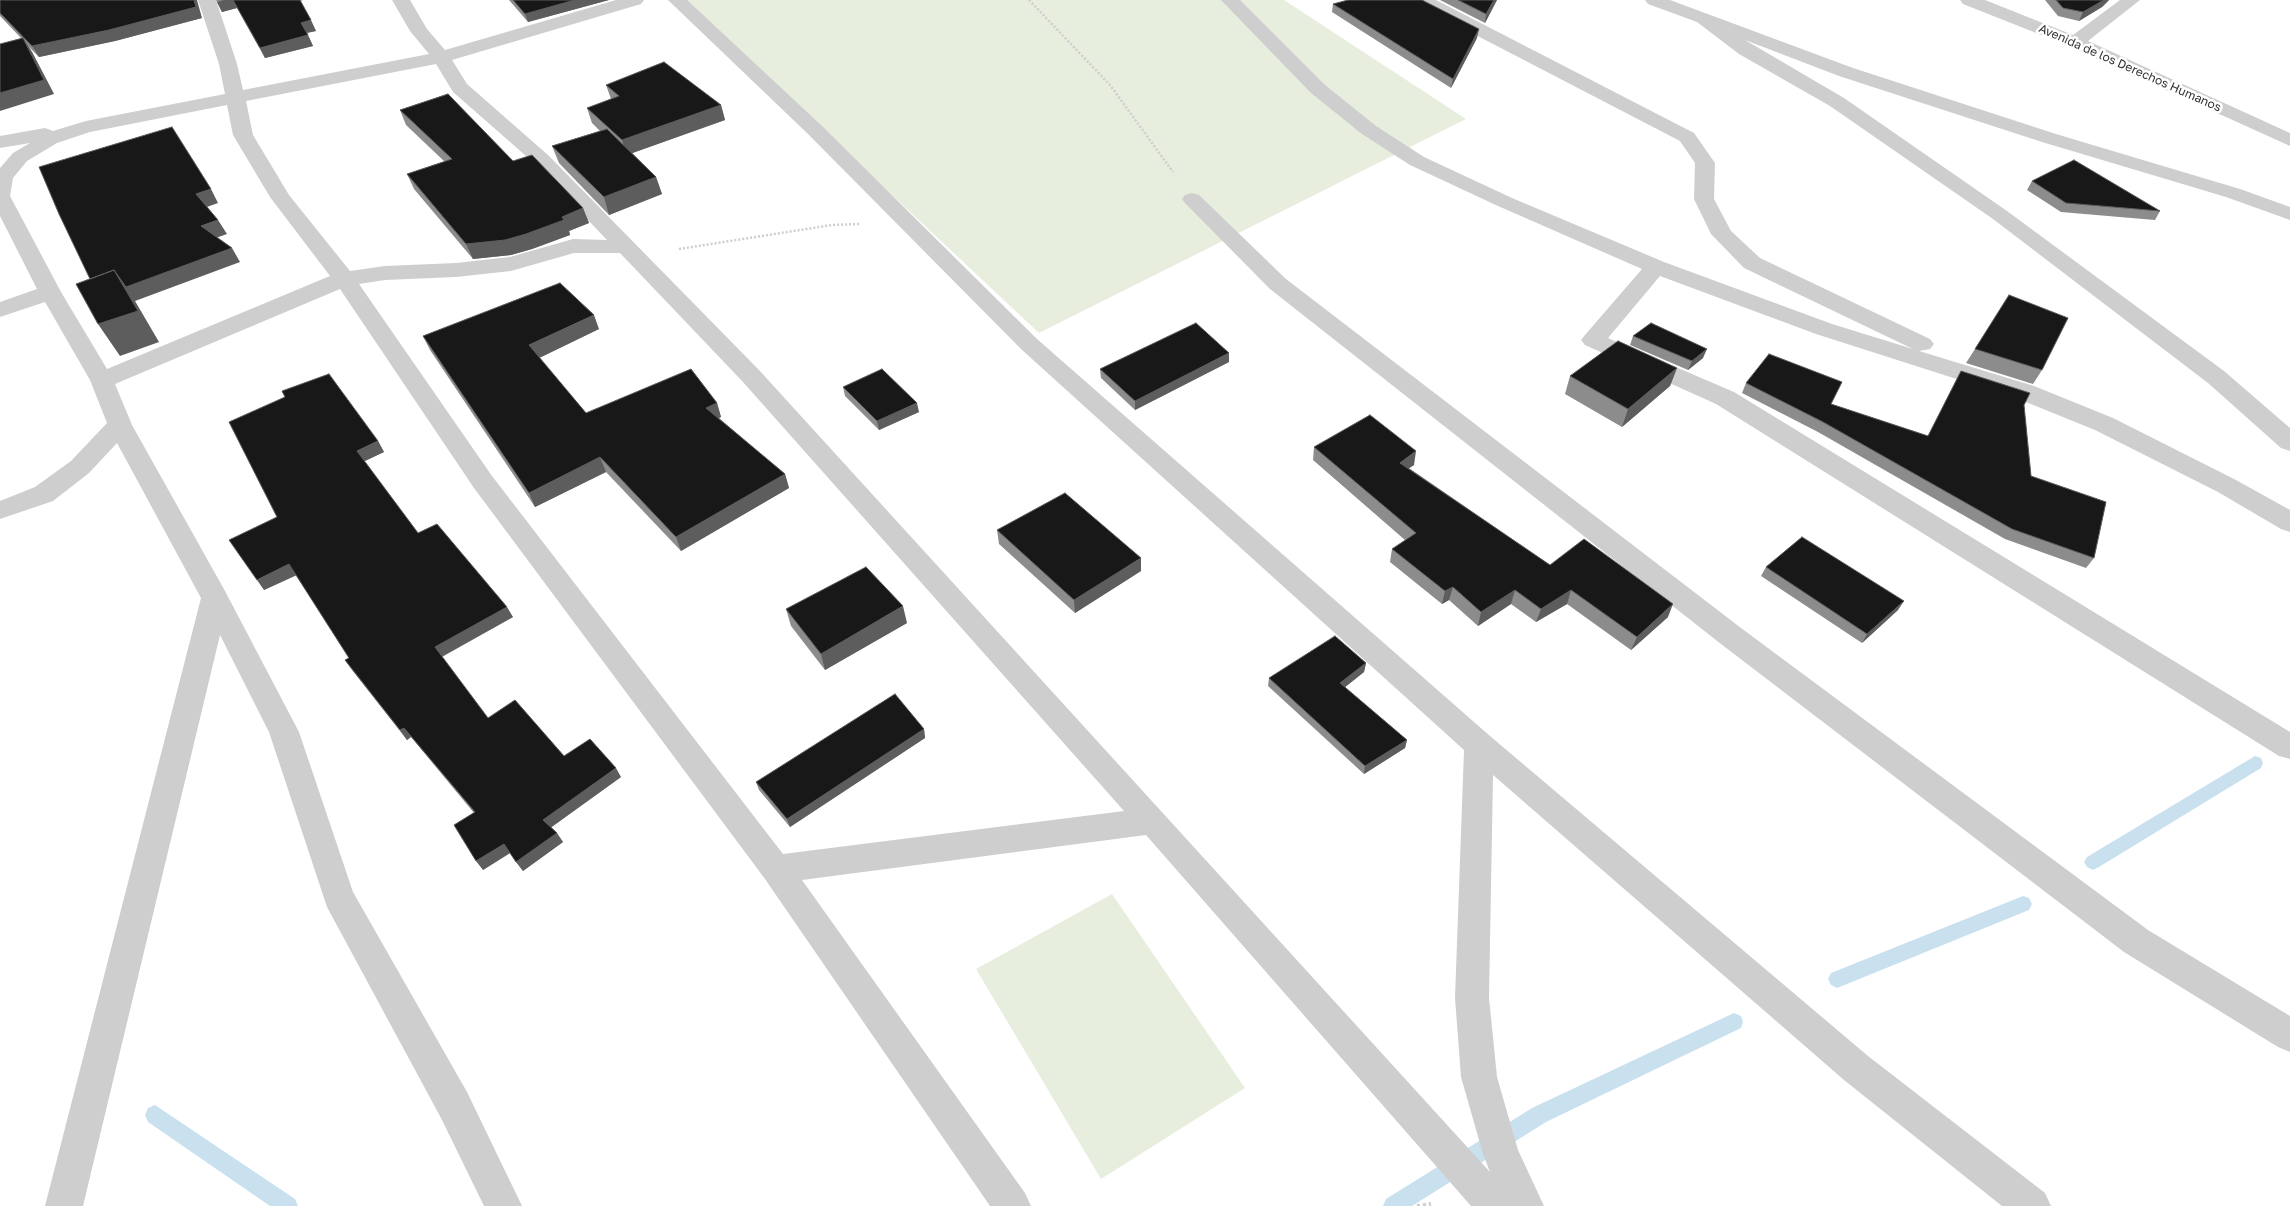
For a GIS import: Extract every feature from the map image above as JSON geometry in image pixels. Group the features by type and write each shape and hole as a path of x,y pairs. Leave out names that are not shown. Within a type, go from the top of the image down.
{"street":[{"path":"208,0 228,64 243,135 280,197 344,279 483,482 776,869 1012,1206"},
{"path":"401,0 419,31 441,58 460,88 541,159 751,376 1496,1206"},
{"path":"0,142 441,58 635,0"},
{"path":"678,0 907,221 1029,344 1479,745 1856,1068 2032,1206"},
{"path":"1230,0 1318,89 1369,130 1417,161 1505,202 1656,267 1824,328 2025,392"},
{"path":"1422,0 1687,137 1705,163 1704,199 1722,234 1752,263 2025,392 2104,424 2227,486 2290,522"},
{"path":"1654,0 1846,72 2048,138 2233,193 2290,214"},
{"name":"Avenida de los Derechos Humanos","path":"1970,0 2076,42 2290,140"},
{"path":"2076,42 2131,0"},
{"path":"1704,19 1746,50 1837,102 2000,215 2216,377 2290,442"},
{"path":"86,127 50,139 20,157 3,177 0,195 50,292 102,380 120,425 215,598 284,732 338,897 454,1105 503,1206"},
{"path":"1192,199 1278,284 1739,642 2136,941 2290,1035"},
{"path":"102,380 344,279 385,273 456,270 511,264 573,246 626,247"},
{"path":"1656,267 1593,340 1725,398 2290,747"},
{"path":"0,310 50,292"},
{"path":"0,510 44,494 80,467 120,425"},
{"path":"64,1206 215,598"},
{"path":"1479,745 1472,998 1479,1077 1501,1154 1526,1206"},
{"path":"776,869 1152,821"}],"path":[{"path":"1029,0 1110,86 1158,149 1192,199"},
{"path":"626,247 680,249 832,225 907,221"}],"green space":[{"path":"684,0 1284,0 1466,119 1039,333"},
{"path":"1112,894 1245,1088 1101,1179 976,969"}],"building":[{"path":"0,0 194,0 196,7 109,30 32,46 0,13"},
{"path":"233,0 300,0 311,20 301,23 308,35 260,48"},
{"path":"513,0 575,0 525,14"},
{"path":"1348,0 1422,0 1479,29 1453,79 1333,4"},
{"path":"1458,0 1494,0 1486,14"},
{"path":"2056,0 2104,0 2083,12 2063,8"},
{"path":"23,38 44,80 0,93 0,44"},
{"path":"664,62 721,105 622,140 587,108 619,96 606,85"},
{"path":"448,94 513,161 532,155 583,208 562,217 564,220 526,234 505,240 466,244 407,174 452,159 400,110"},
{"path":"172,127 211,189 196,194 218,220 201,226 232,248 126,287 114,270 90,279 39,167"},
{"path":"607,129 656,177 604,197 552,146"},
{"path":"2074,160 2160,211 2066,203 2032,181"},
{"path":"114,270 138,311 98,324 76,284"},
{"path":"560,283 594,315 529,345 586,413 691,369 717,403 706,408 785,474 676,537 600,457 529,493 423,336"},
{"path":"2009,295 2068,318 2042,370 1975,349"},
{"path":"1196,323 1229,353 1135,401 1100,369"},
{"path":"1651,323 1707,349 1692,361 1633,336"},
{"path":"1618,341 1677,368 1628,409 1570,376"},
{"path":"1769,354 1842,382 1831,404 1928,436 1961,371 2030,393 2024,405 2031,476 2106,502 2094,558 2012,529 1823,422 1746,383"},
{"path":"882,369 917,403 877,421 843,387"},
{"path":"329,374 378,441 357,451 418,533 437,524 507,607 435,647 488,718 515,700 564,756 590,739 616,768 543,820 557,833 516,862 504,844 476,861 454,825 475,812 404,728 400,730 345,660 349,658 289,564 257,580 229,540 277,517 229,422 285,397 282,391"},
{"path":"1370,415 1416,451 1400,463 1550,565 1584,539 1673,604 1637,637 1571,590 1541,609 1515,590 1481,612 1453,587 1445,591 1392,549 1416,533 1314,447"},
{"path":"1065,493 1141,558 1074,600 997,530"},
{"path":"1802,537 1904,601 1867,634 1766,567"},
{"path":"866,567 903,606 821,654 786,609"},
{"path":"1335,636 1366,663 1340,683 1407,740 1365,766 1269,678"},
{"path":"895,694 924,729 787,819 756,782"}],"waterway":[{"path":"2093,862 2255,763"},
{"path":"1837,979 2023,904"},
{"path":"1393,1206 1539,1115 1734,1022"},
{"path":"155,1115 288,1206"}]}
